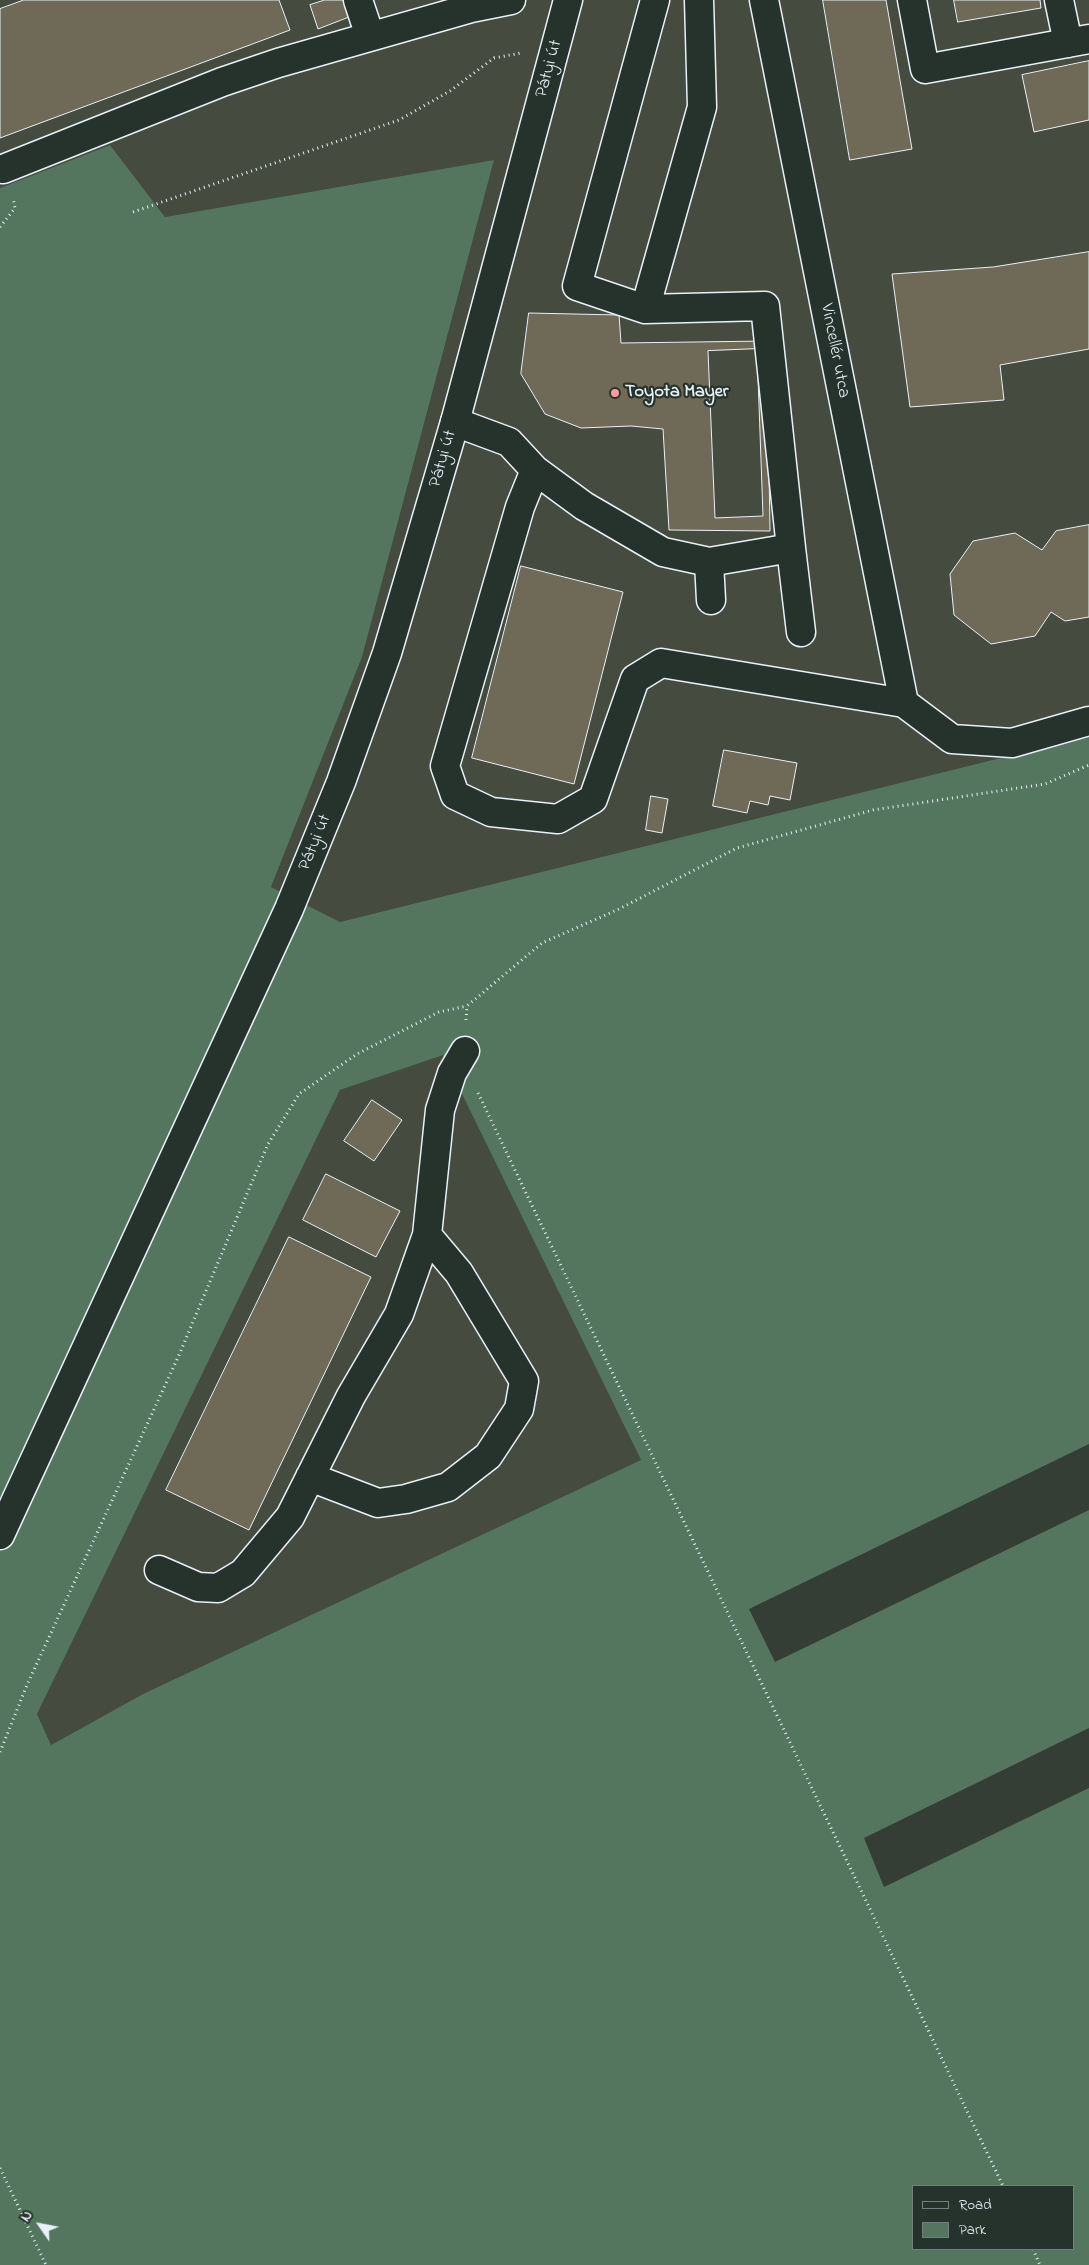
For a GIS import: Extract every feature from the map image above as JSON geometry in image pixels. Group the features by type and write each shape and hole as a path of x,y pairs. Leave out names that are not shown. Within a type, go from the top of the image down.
{"main road":[{"path":"358,0 370,36"},
{"path":"3,169 222,82 471,4 511,0"},
{"name":"Pátyi út","path":"0,1535 289,909 341,782 387,653 455,422 568,0"},
{"path":"655,0 577,286 645,309 765,306 801,632"},
{"path":"645,309 702,107 699,0"},
{"name":"Vincellér utca","path":"764,0 904,703"},
{"path":"912,0 925,69 1078,41 1059,0"},
{"path":"455,422 509,442 535,470 584,506 663,552 710,562 791,548"},
{"path":"535,470 520,507 445,766 455,795 491,812 558,819 593,799 635,679 661,663 904,703 952,739 1012,743 1089,721"},
{"path":"710,562 711,600"},
{"path":"159,1570 198,1586 218,1588 243,1572 290,1517 351,1396 399,1314 427,1235 440,1110 452,1074 465,1051"},
{"path":"310,1477 378,1503 406,1499 448,1487 488,1456 519,1409 524,1381 459,1273 427,1235"}],"path":[{"path":"133,212 398,120 450,91 494,58 556,45"},
{"path":"0,1752 27,1685 179,1355 268,1144 299,1094 357,1054 440,1012 467,1006 542,944 619,909 737,848 873,810 1044,784 1089,765"},
{"path":"467,1006 465,1051 472,1080 1003,2185"},
{"path":"0,2168 46,2265"},
{"path":"1032,2250 1040,2265"}],"shaded area":[{"path":"0,0 1089,0 1089,736 340,922 271,887 362,657 494,160 165,217 110,145 0,188"},
{"path":"443,1054 641,1460 143,1694 51,1745 37,1714 340,1090"}],"green space":[{"path":"110,145 165,217 494,160 362,657 271,887 340,922 1089,736 1089,1444 749,1609 775,1662 1089,1510 1089,1728 864,1838 884,1887 1089,1788 1089,2265 0,2265 0,188","holes":["443,1055 641,1460 143,1694 51,1745 37,1714 340,1090"]}],"building":[{"path":"24,0 279,0 290,30 0,138 0,9"},
{"path":"325,0 343,0 349,17 318,29 310,5"},
{"path":"823,0 886,0 912,149 850,160"},
{"path":"954,0 1040,0 1041,8 958,22"},
{"path":"1089,61 1089,120 1034,132 1022,75"},
{"path":"1089,252 1089,349 1000,365 1004,400 910,407 892,274 993,267"},
{"path":"529,313 619,315 621,343 767,341 770,531 669,530 663,429 631,426 581,428 545,414 521,374"},
{"path":"757,349 763,516 715,518 708,351"},
{"path":"1089,525 1089,617 1065,621 1051,612 1035,636 991,644 954,615 950,574 973,541 1015,533 1042,550 1056,531"},
{"path":"521,566 623,592 574,784 472,758"},
{"path":"724,750 797,763 790,800 770,796 768,805 750,801 747,813 713,806"},
{"path":"651,796 668,799 662,833 646,830"},
{"path":"372,1100 402,1120 374,1161 344,1141"},
{"path":"326,1174 400,1211 376,1257 303,1220"},
{"path":"289,1237 371,1277 249,1530 166,1490"}],"place":[{"name":"Toyota Mayer","path":"615,393"}]}
